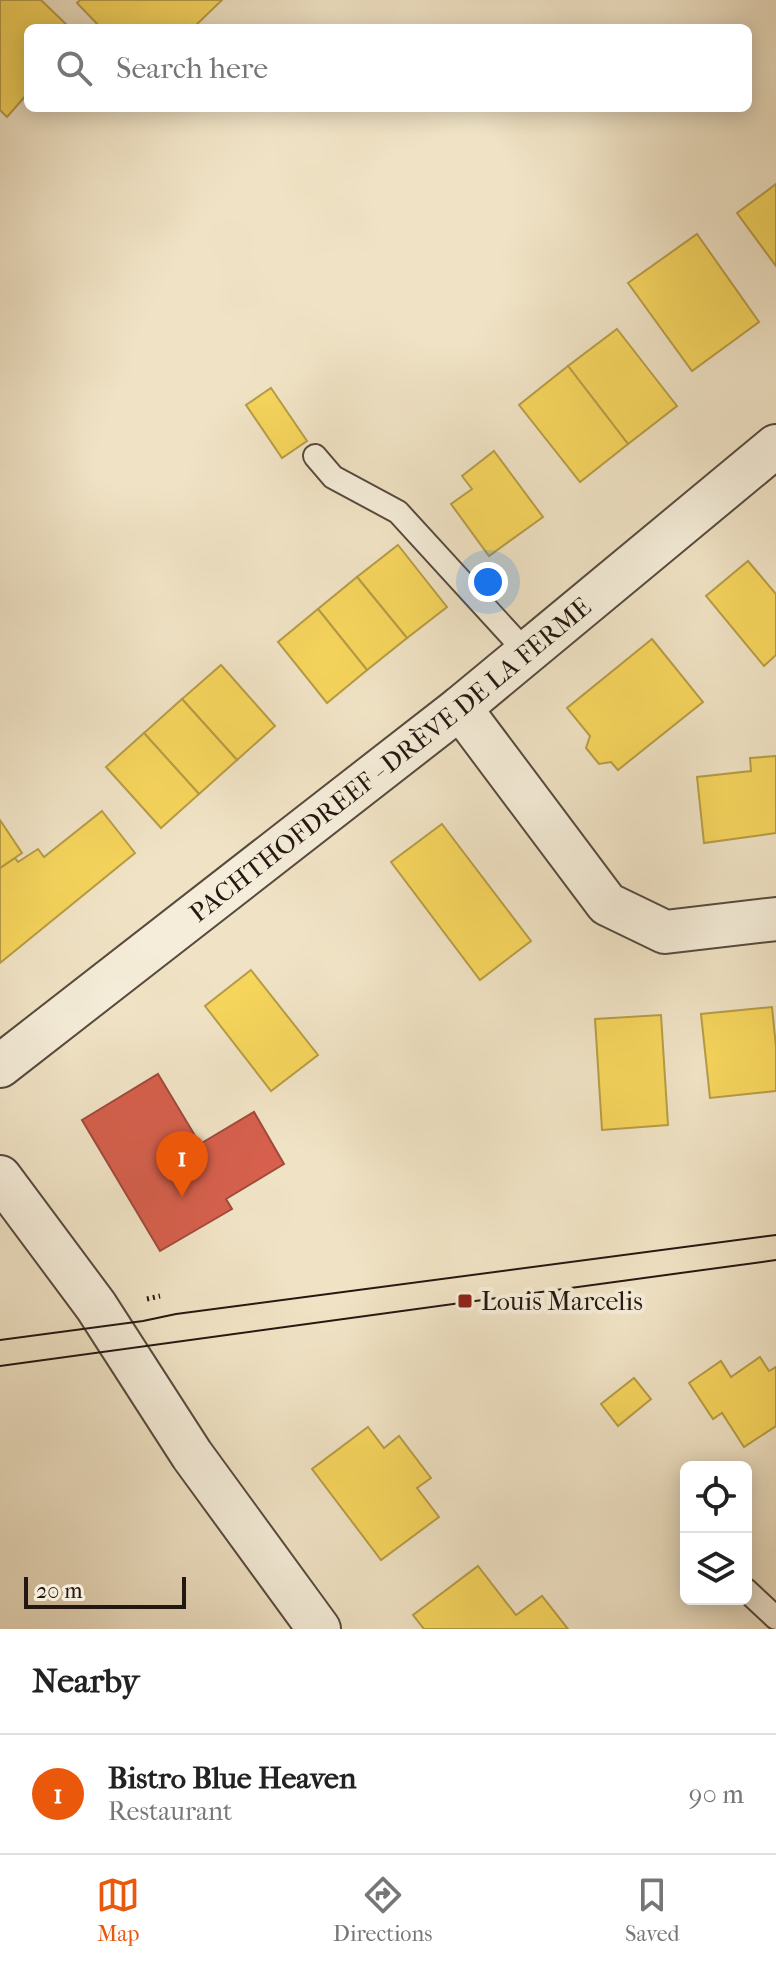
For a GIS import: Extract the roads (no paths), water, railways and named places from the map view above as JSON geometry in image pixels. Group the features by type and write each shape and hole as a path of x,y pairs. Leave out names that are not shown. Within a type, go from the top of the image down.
{"street":[{"name":"PACHTHOFDREEF - DRÈVE DE LA FERME","path":"0,1066 460,708 776,446"},
{"path":"460,708 607,904 665,932 776,919"},
{"path":"0,1177 96,1306 192,1455 319,1629"}],"lane":[{"path":"315,456 333,477 398,512 527,653"},
{"path":"752,1596 776,1618"}],"tram line":[{"path":"0,1340 776,1235"},
{"path":"0,1366 776,1260"}],"place":[{"name":"Bistro Blue Heaven","path":"182,1197"},
{"name":"Louis Marcelis","path":"465,1301"}]}
